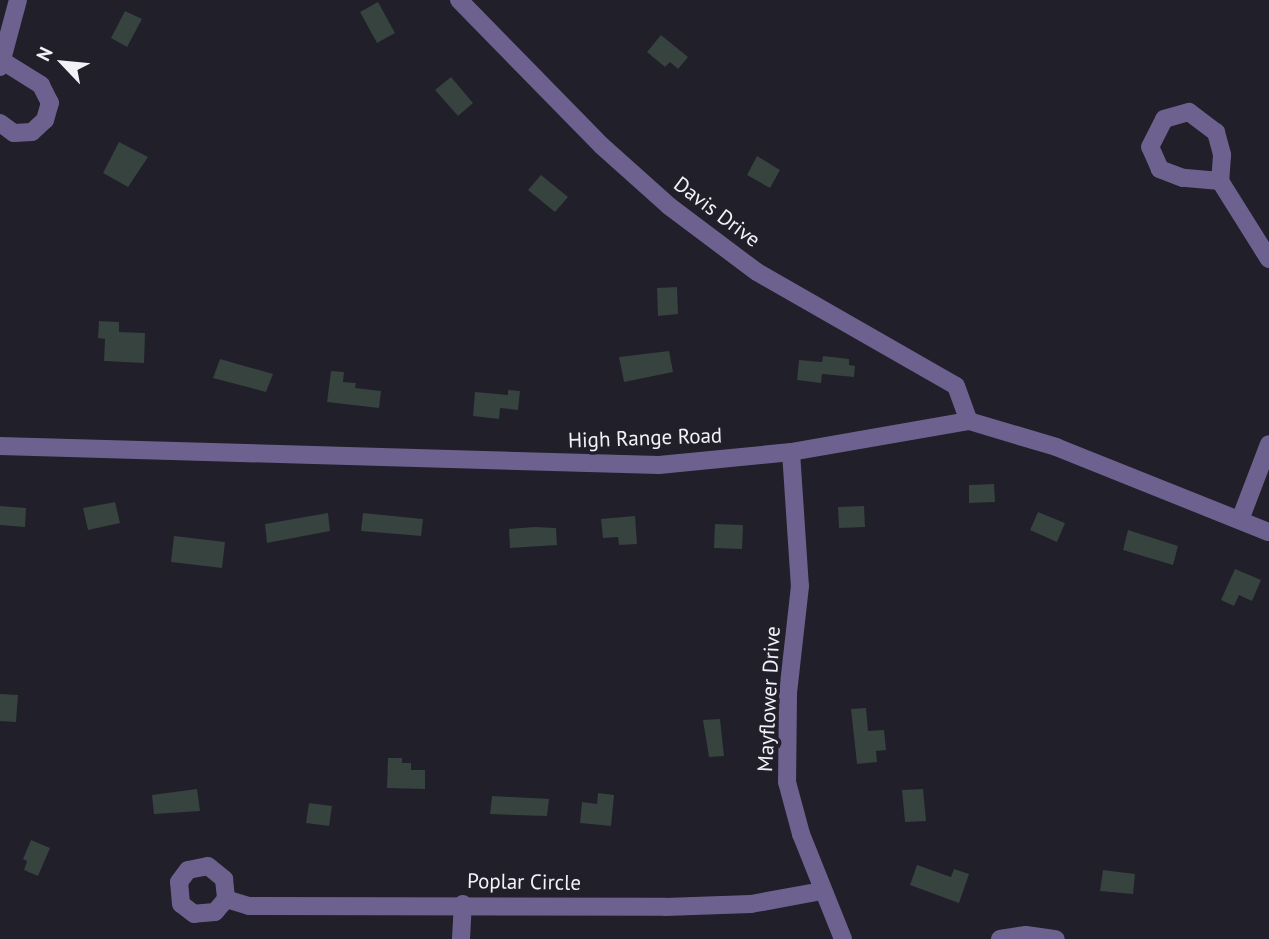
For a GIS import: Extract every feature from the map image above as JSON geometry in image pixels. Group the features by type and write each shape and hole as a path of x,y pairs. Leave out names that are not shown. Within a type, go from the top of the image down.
{"street":[{"path":"0,123 15,133 32,132 45,120 50,103 41,85 1,63 18,0"},
{"name":"Davis Drive","path":"459,0 602,146 669,206 757,272 957,386 969,421"},
{"path":"1220,181 1183,178 1160,169 1150,147 1164,119 1189,112 1206,120 1216,132 1222,156 1220,181 1269,259"},
{"name":"High Range Road","path":"0,446 156,447 410,461 623,465 791,452 969,421 1056,447 1269,533"},
{"path":"1240,520 1269,444"},
{"name":"Mayflower Drive","path":"791,452 800,586 788,693 787,770 800,834 843,939"},
{"name":"Poplar Circle","path":"226,899 249,906 463,904 665,907 751,904 822,891"},
{"path":"461,939 463,904"},
{"path":"1000,939 1026,935 1056,939"}],"building":[{"path":"378,2 395,33 377,43 360,12"},
{"path":"125,11 142,19 127,47 111,38"},
{"path":"661,35 688,57 678,69 670,62 665,67 647,52"},
{"path":"451,77 473,103 458,116 435,90"},
{"path":"119,142 148,157 128,187 103,173"},
{"path":"757,156 780,170 770,188 747,175"},
{"path":"541,175 568,197 555,212 528,190"},
{"path":"677,287 678,314 658,316 657,288"},
{"path":"99,321 119,322 119,332 145,333 144,363 104,361 105,339 98,338"},
{"path":"669,351 673,372 624,382 619,357"},
{"path":"823,356 849,359 849,365 855,366 854,377 822,374 821,383 797,380 799,360 822,362"},
{"path":"220,359 273,374 266,392 213,378"},
{"path":"331,371 344,372 343,382 356,383 355,388 381,391 379,408 327,402"},
{"path":"508,390 520,391 518,410 500,408 499,419 473,416 475,392 508,395"},
{"path":"994,484 995,502 969,503 969,485"},
{"path":"115,502 120,523 88,530 83,508"},
{"path":"0,506 26,508 25,527 0,525"},
{"path":"864,506 865,527 839,528 838,507"},
{"path":"1038,512 1065,523 1057,542 1030,530"},
{"path":"328,513 330,531 267,543 265,524"},
{"path":"363,513 423,519 421,536 361,531"},
{"path":"635,516 637,544 619,545 618,537 603,538 601,519"},
{"path":"715,524 743,525 742,549 714,548"},
{"path":"556,528 557,545 510,548 509,529"},
{"path":"1128,530 1178,546 1173,565 1123,550"},
{"path":"174,536 225,542 222,568 171,562"},
{"path":"1235,569 1261,580 1252,601 1239,595 1234,606 1221,600"},
{"path":"0,694 18,695 16,722 0,721"},
{"path":"866,708 868,731 884,730 886,750 876,751 877,762 857,764 851,709"},
{"path":"720,719 724,756 709,757 703,720"},
{"path":"388,758 402,758 402,763 411,763 411,770 425,770 425,789 387,788"},
{"path":"197,789 200,811 154,814 152,795"},
{"path":"923,789 926,821 905,822 902,790"},
{"path":"598,793 614,795 611,826 580,823 582,802 597,804"},
{"path":"492,796 549,799 547,816 490,814"},
{"path":"309,803 332,806 329,826 306,823"},
{"path":"31,840 50,848 38,876 24,870 27,861 23,859"},
{"path":"917,865 951,877 954,869 969,874 959,903 910,885"},
{"path":"1103,870 1135,874 1133,894 1100,891"}]}
